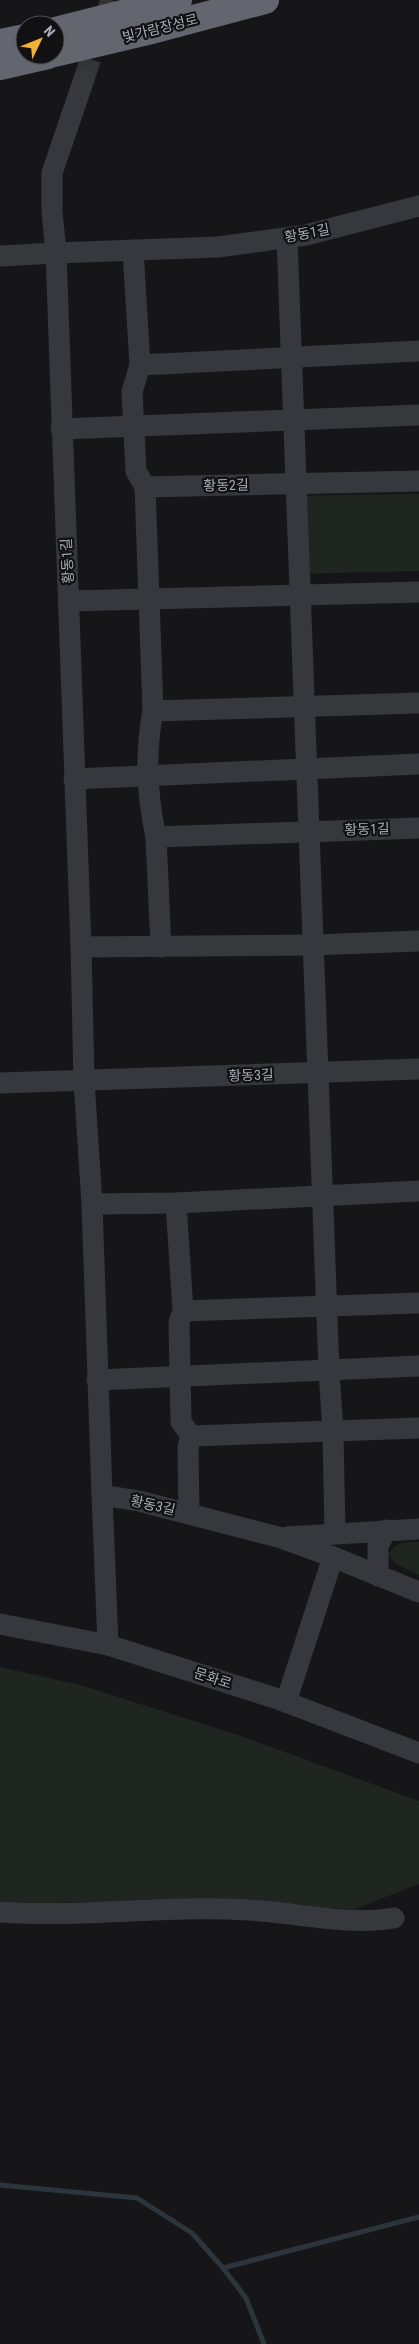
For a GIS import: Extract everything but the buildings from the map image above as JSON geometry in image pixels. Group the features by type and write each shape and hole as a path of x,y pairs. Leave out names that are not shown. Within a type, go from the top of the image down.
{"highway":[{"name":"빛가람장성로","path":"65,28 178,0"},
{"name":"빛가람장성로","path":"65,51 148,32 264,0"},
{"path":"0,43 15,40"},
{"path":"0,66 15,63"}],"street":[{"path":"0,256 56,253 51,201 52,173 84,79"},
{"name":"황동1길","path":"84,1081 81,947 56,253 218,247 306,236 419,206"},
{"path":"288,238 326,1306 333,1432 335,1533"},
{"path":"133,250 140,365 132,392 136,470 145,486 148,599 154,711 147,739 151,813 156,837 160,947"},
{"path":"140,365 419,351"},
{"path":"62,429 419,415"},
{"name":"황동2길","path":"145,486 419,481"},
{"path":"69,601 419,592"},
{"path":"154,711 306,708 419,703"},
{"path":"74,779 419,764"},
{"name":"황동1길","path":"156,837 419,828"},
{"path":"81,947 313,945 419,941"},
{"name":"황동3길","path":"0,1083 419,1068"},
{"path":"84,1081 92,1204 108,1645"},
{"path":"92,1204 176,1203 419,1190"},
{"path":"176,1203 183,1311 179,1322 181,1422 191,1436 419,1428"},
{"path":"183,1311 419,1303"},
{"path":"97,1380 419,1366"},
{"name":"황동3길","path":"102,1495 139,1501 189,1514 188,1446 191,1436"},
{"path":"189,1514 278,1537 419,1592"},
{"path":"278,1537 419,1529"},
{"path":"378,1576 378,1546 386,1530"},
{"path":"286,1702 333,1557"},
{"name":"문화로","path":"0,1624 108,1645 286,1702 419,1753"},
{"path":"0,1912 37,1915 246,1910 372,1922 394,1918"}],"shaded area":[{"path":"419,494 419,571 289,574 287,496"},
{"path":"419,1542 419,1575 394,1563 389,1554 398,1544"},
{"path":"0,1667 80,1685 241,1736 419,1801 419,1884 355,1909 134,1902 16,1903 0,1901"}],"waterway":[{"path":"0,2185 137,2198 192,2233 223,2268 419,2217"},
{"path":"223,2268 246,2298 264,2344"}],"tunnel":[{"path":"84,79 111,0"}]}
